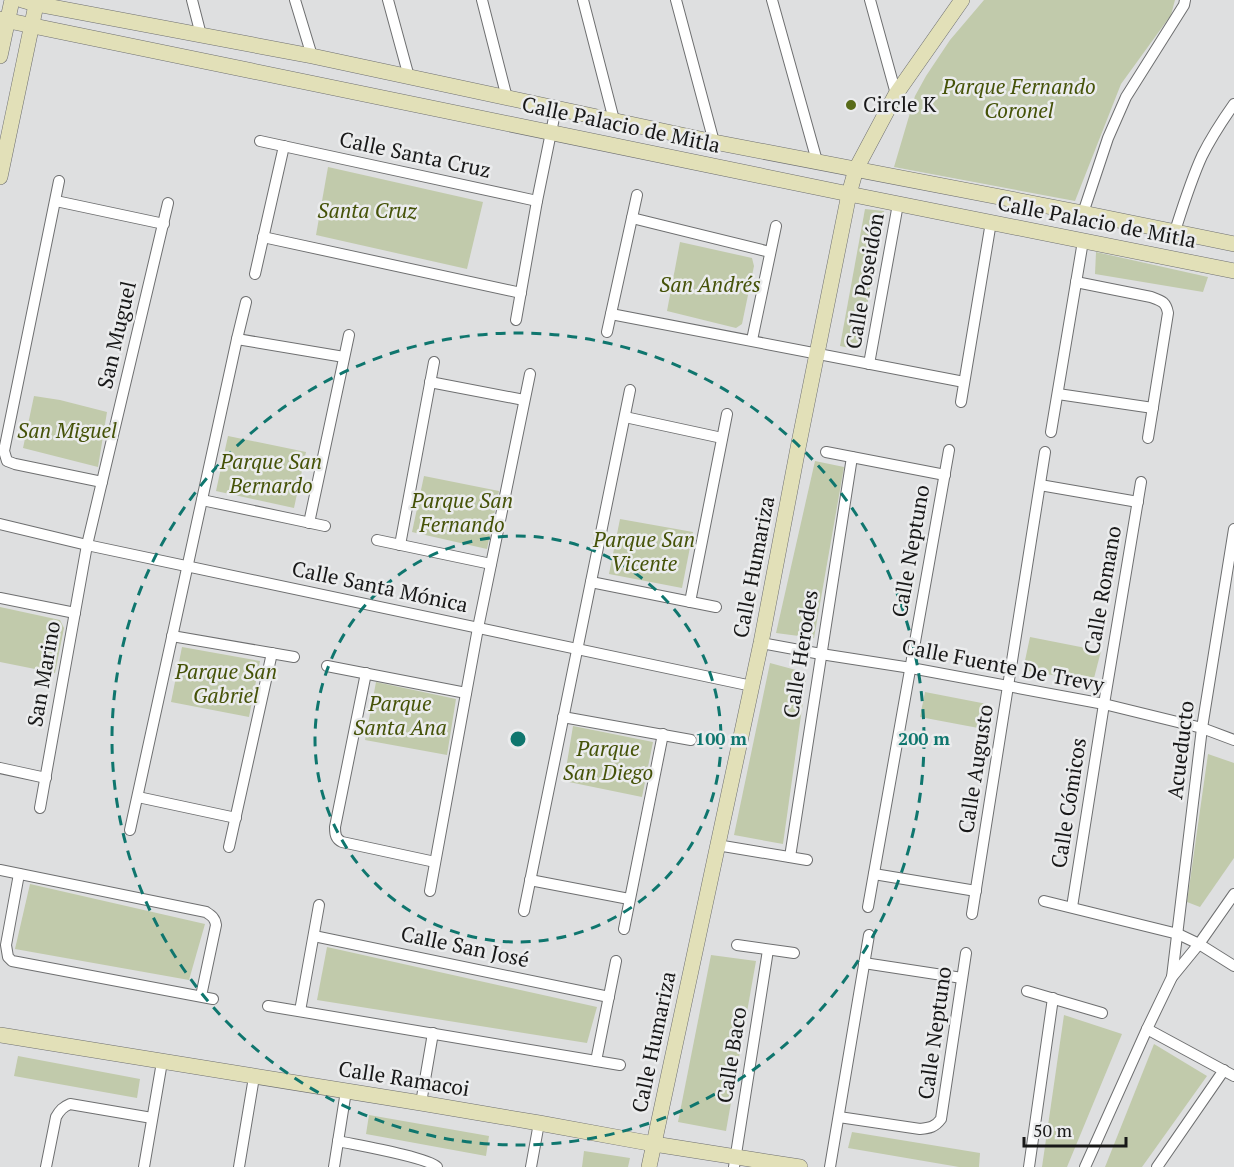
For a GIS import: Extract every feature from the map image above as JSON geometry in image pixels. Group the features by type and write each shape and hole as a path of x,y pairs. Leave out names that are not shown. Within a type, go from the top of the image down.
{"main road":[{"path":"0,56 4,19 12,0"},
{"name":"Calle Humariza","path":"649,1167 761,643 795,459 849,194 856,169 896,94 962,0"},
{"path":"0,177 32,25 32,1"},
{"name":"Calle Palacio de Mitla","path":"32,1 312,56 714,141 1234,244"},
{"name":"Calle Palacio de Mitla","path":"4,19 849,194 1234,271"},
{"name":"Calle Ramacoi","path":"0,1035 539,1123 654,1144 735,1162 800,1167"}],"street":[{"path":"192,0 201,34"},
{"path":"295,0 312,56"},
{"path":"388,0 410,77"},
{"path":"482,0 507,98"},
{"path":"583,0 614,120"},
{"path":"676,0 714,141"},
{"path":"772,0 817,161"},
{"path":"870,0 896,94"},
{"path":"1083,213 1108,138 1126,97 1185,0"},
{"path":"1175,231 1190,184 1203,155 1217,128 1234,104"},
{"path":"516,320 556,108"},
{"name":"Calle Santa Cruz","path":"260,141 537,201"},
{"path":"255,274 284,146"},
{"path":"59,181 5,456 7,461 15,465 102,482"},
{"path":"607,332 637,195"},
{"path":"56,201 164,224"},
{"name":"San Muguel","path":"87,545 168,203"},
{"name":"Calle Poseidón","path":"870,364 898,204"},
{"path":"632,218 770,252"},
{"path":"961,402 991,222"},
{"path":"752,340 776,226"},
{"path":"263,237 521,293"},
{"path":"1051,432 1083,241"},
{"path":"1076,282 1161,300 1167,306 1168,313 1148,438"},
{"path":"130,830 246,302"},
{"path":"611,314 964,382"},
{"path":"309,523 349,335"},
{"path":"237,339 344,357"},
{"path":"400,545 434,362"},
{"path":"430,891 478,628 530,374"},
{"path":"430,382 524,400"},
{"path":"524,910 630,390"},
{"path":"1058,394 1153,408"},
{"path":"690,602 727,414"},
{"path":"625,417 722,438"},
{"name":"Calle Neptuno","path":"868,907 949,450"},
{"path":"826,452 945,475"},
{"name":"Calle Augusto","path":"972,915 1045,452"},
{"name":"Calle Herodes","path":"790,857 852,457"},
{"name":"Calle Romano","path":"1104,704 1141,482"},
{"path":"1040,485 1138,502"},
{"path":"202,500 325,526"},
{"name":"Calle Santa Mónica","path":"0,524 188,567 752,686"},
{"name":"Acueducto","path":"1172,977 1202,728 1234,529"},
{"path":"376,540 491,564"},
{"name":"San Marino","path":"40,808 87,545"},
{"path":"591,582 716,607"},
{"path":"0,598 75,613"},
{"path":"172,636 294,657"},
{"name":"Calle Fuente De Trevy","path":"761,643 1009,685 1104,704 1202,728 1234,741"},
{"path":"230,847 272,653"},
{"path":"327,666 466,693"},
{"path":"366,673 335,827 336,836 342,842 435,862"},
{"name":"Calle Cómicos","path":"1072,907 1104,704"},
{"path":"563,717 691,740"},
{"path":"624,929 663,734"},
{"path":"0,768 46,778"},
{"path":"138,797 236,818"},
{"path":"717,845 807,860"},
{"path":"0,870 206,912 211,915 216,925 201,996"},
{"path":"19,874 6,945 8,957 12,961 213,999"},
{"path":"874,874 976,891"},
{"path":"530,880 629,899"},
{"path":"1085,1167 1172,977 1199,945 1234,894"},
{"path":"1044,901 1178,934 1234,966"},
{"path":"300,1011 319,905"},
{"path":"830,1167 869,935"},
{"name":"Calle San José","path":"314,936 609,997"},
{"path":"737,945 794,953"},
{"name":"Calle Baco","path":"735,1162 768,950"},
{"name":"Calle Neptuno","path":"839,1117 920,1129 930,1128 942,1119 966,953"},
{"path":"596,1061 616,961"},
{"path":"864,963 962,978"},
{"path":"1027,991 1102,1013"},
{"path":"1029,1167 1053,998"},
{"path":"268,1006 620,1065"},
{"path":"1147,1029 1229,1073 1157,1167"},
{"path":"421,1103 433,1033"},
{"path":"144,1167 162,1062"},
{"path":"238,1167 254,1077"},
{"path":"334,1167 346,1091"},
{"path":"46,1167 56,1117 64,1106 70,1104 152,1118"},
{"path":"531,1167 539,1123"},
{"path":"338,1142 421,1160 435,1164 437,1167"}],"green space":[{"name":"Parque Fernando Coronel","path":"984,0 1175,0 1171,15 1121,84 1075,201 894,167 915,96 950,40"},
{"name":"Santa Cruz","path":"328,167 483,202 467,269 316,235"},
{"path":"865,209 884,211 859,350 840,346"},
{"name":"San Andrés","path":"680,242 752,258 754,266 742,324 736,328 667,311"},
{"path":"1096,252 1208,277 1203,292 1095,274"},
{"name":"San Miguel","path":"34,396 107,412 98,467 23,448"},
{"name":"Parque San Bernardo","path":"228,436 306,452 294,508 216,491"},
{"path":"815,461 844,467 814,638 776,633"},
{"name":"Parque San Fernando","path":"424,476 499,491 487,549 412,532"},
{"name":"Parque San Vicente","path":"620,519 693,532 682,588 609,574"},
{"path":"0,607 60,620 64,628 55,673 0,662"},
{"path":"1030,637 1101,651 1093,682 1023,670"},
{"name":"Parque San Gabriel","path":"182,647 260,661 249,717 171,702"},
{"path":"770,663 807,673 783,844 734,835"},
{"name":"Parque Santa Ana","path":"376,682 456,699 447,755 365,740"},
{"path":"925,692 992,705 989,730 920,717"},
{"name":"Parque San Diego","path":"573,726 653,742 642,797 564,781"},
{"path":"1208,754 1234,763 1234,858 1200,907 1187,902"},
{"path":"30,884 205,924 189,980 15,949"},
{"path":"327,947 597,1007 587,1043 317,1000"},
{"path":"711,955 756,961 726,1131 678,1122"},
{"path":"1064,1015 1122,1034 1067,1167 1042,1167"},
{"path":"1154,1044 1207,1076 1142,1167 1105,1167"},
{"path":"18,1056 140,1079 137,1098 14,1076"},
{"path":"369,1115 489,1136 486,1156 366,1134"},
{"path":"852,1132 980,1153 979,1167 959,1167 848,1148"},
{"path":"584,1151 630,1158 628,1167 582,1167"}],"place":[{"name":"Circle K","path":"851,105"}]}
